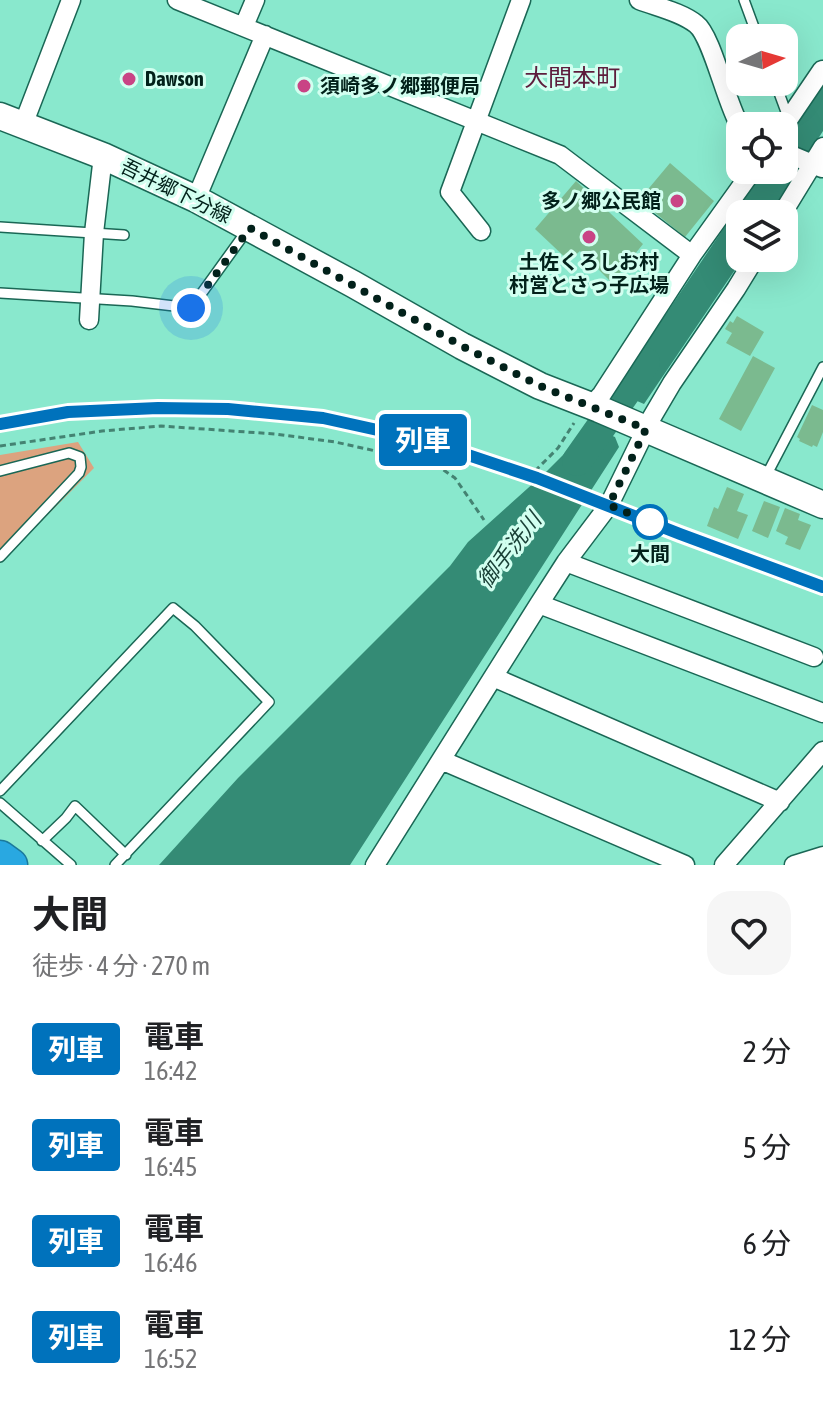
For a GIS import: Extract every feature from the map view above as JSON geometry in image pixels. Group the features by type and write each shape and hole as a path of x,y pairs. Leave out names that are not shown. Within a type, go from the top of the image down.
{"highway":[{"path":"0,857 11,865"}],"main road":[{"name":"吾井郷下分線","path":"11,121 103,156 196,199 462,346 589,411 641,428 823,505"}],"street":[{"path":"11,121 71,0"},
{"path":"177,0 560,155 692,255"},
{"path":"244,26 255,0"},
{"path":"481,231 450,192 521,0"},
{"path":"639,0 699,26 732,112"},
{"path":"196,199 265,35"},
{"path":"794,112 822,69"},
{"path":"791,200 823,147"},
{"path":"89,320 94,233 103,156"},
{"path":"589,411 743,184"},
{"path":"375,865 566,562 609,505 641,428 746,272"},
{"path":"566,562 814,657"},
{"path":"539,604 823,713"},
{"path":"493,677 780,802"},
{"path":"724,865 823,751"},
{"path":"441,760 685,865"},
{"path":"794,865 823,856"}],"lane":[{"path":"744,0 753,24"},
{"path":"0,227 124,235"},
{"path":"0,293 191,308 250,228"},
{"path":"764,481 823,367"},
{"path":"0,471 69,453 80,457 81,463 79,473 0,557"},
{"path":"0,791 173,608 195,626 269,702 115,865"},
{"path":"0,803 71,865"},
{"path":"42,841 75,806 126,855"}],"path":[{"path":"535,471 589,411"},
{"path":"0,446 161,426 275,434 335,442 435,464 455,478 484,520"}],"shaded area":[{"path":"78,442 94,468 0,563 0,455"}],"water":[{"path":"823,79 823,131 798,170 798,117"},
{"path":"754,184 789,184 779,200 743,200"},
{"path":"726,225 726,272 734,272 644,404 614,391"},
{"path":"591,427 615,437 619,447 350,865 159,865 238,778 450,566 468,542"}],"building":[{"name":"多ノ郷公民館","path":"670,163 714,201 685,237 639,200"},
{"name":"土佐くろしお村 村営とさっ子広場","path":"576,181 643,244 612,283 580,251 569,261 535,229"},
{"path":"737,316 764,332 750,356 726,343 732,333 725,329"},
{"path":"753,356 775,368 741,431 719,419"},
{"path":"812,405 823,410 823,432 817,447 799,441 797,437"},
{"path":"727,487 744,494 737,511 748,515 738,539 707,526 714,507 718,509"},
{"path":"764,501 780,507 768,538 752,531"},
{"path":"785,508 800,514 798,520 811,525 800,550 785,544 788,537 776,531"}],"waterway":[{"name":"御手洗川","path":"577,461 645,362"}],"railway":[{"path":"0,424 68,412 158,408 228,409 323,418 423,440 537,478 823,587"}],"train":[{"name":"列車","path":"0,424 68,412 158,408 228,409 323,418 423,440 537,478 823,587"}],"place":[{"name":"Dawson","path":"129,79"},
{"name":"須崎多ノ郷郵便局","path":"304,86"},
{"name":"多ノ郷公民館","path":"677,201"},
{"name":"土佐くろしお村 村営とさっ子広場","path":"589,237"},
{"name":"大間","path":"650,522"}],"district":[{"name":"大間本町","path":"572,78"}],"route":[{"path":"191,308 250,228 540,386 646,429 609,505 650,522"}]}
